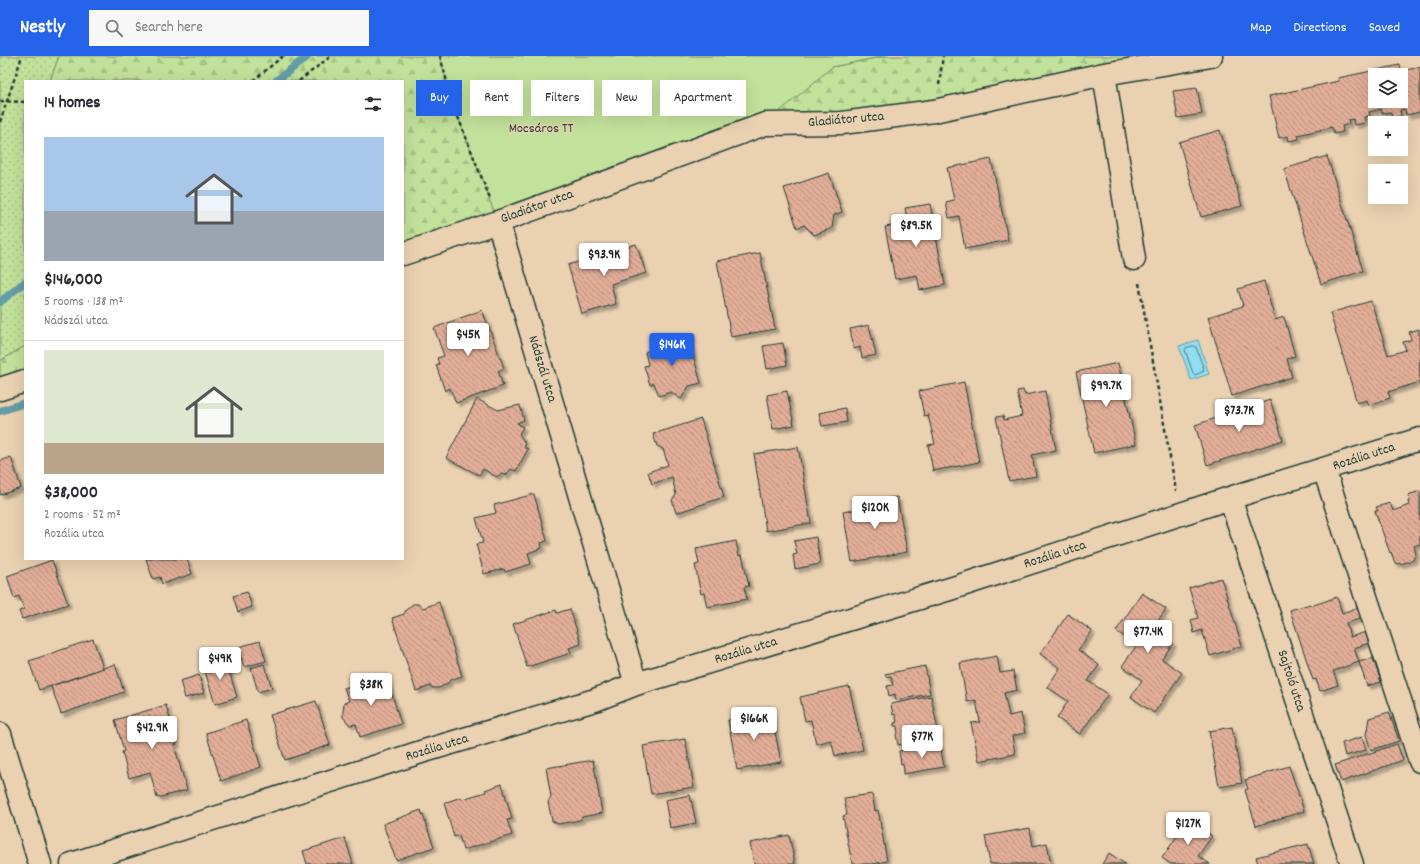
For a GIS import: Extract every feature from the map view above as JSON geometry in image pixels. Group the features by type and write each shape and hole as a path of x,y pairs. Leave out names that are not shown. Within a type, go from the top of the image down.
{"street":[{"name":"Gladiátor utca","path":"404,254 498,222 765,124 842,123 934,111 1104,74 1210,56"},
{"path":"1104,74 1134,259"},
{"name":"Nádszál utca","path":"498,222 636,684"},
{"path":"0,389 24,381"},
{"name":"Rozália utca","path":"72,864 421,752 595,700 636,684 953,588 1230,498 1420,439"},
{"path":"1324,469 1420,761"},
{"name":"Sajtoló utca","path":"1230,498 1352,864"},
{"path":"0,734 40,864"}],"path":[{"path":"0,122 22,56"},
{"path":"254,80 283,56"},
{"path":"300,80 331,56"},
{"path":"440,56 453,104 498,222"},
{"path":"0,101 24,102"},
{"path":"1134,259 1181,515"}],"green space":[{"path":"0,56 59,56 50,80 24,80 24,347 0,361"},
{"path":"59,56 829,56 832,67 885,56 1204,56 1104,74 765,124 404,254 404,80 50,80"},
{"name":"Mocsáros TT","path":"440,56 885,56 832,67 765,124 498,222 458,116 462,116 462,80 446,80"},
{"path":"24,347 24,381 0,389 0,361"}],"water":[{"path":"1198,340 1209,374 1191,380 1179,346"}],"building":[{"path":"1400,65 1400,68 1386,68"},
{"path":"1420,67 1420,112 1406,115 1405,109 1400,110 1401,116 1392,116 1391,112 1382,113 1381,109 1369,112 1370,116 1364,117 1365,123 1354,125 1353,119 1348,120 1349,124 1342,126 1343,132 1334,134 1332,127 1298,135 1299,139 1289,141 1288,136 1279,138 1269,96 1339,81 1338,78 1368,72 1368,108 1408,108 1408,70"},
{"path":"1197,88 1202,114 1178,118 1173,91"},
{"path":"1220,130 1242,206 1201,217 1179,142"},
{"path":"1327,156 1363,271 1321,284 1284,169"},
{"path":"991,159 1008,240 965,249 959,216 949,218 946,202 954,200 947,168"},
{"path":"829,173 842,212 834,215 832,228 814,235 804,225 797,228 784,188"},
{"path":"930,204 945,285 920,290 917,275 895,279 885,227 908,223 905,208"},
{"path":"636,244 646,273 611,284 616,304 582,314 568,265"},
{"path":"760,253 775,329 731,337 717,261"},
{"path":"1264,281 1275,320 1284,317 1295,356 1287,359 1292,377 1232,396 1208,317 1243,306 1238,289"},
{"path":"1371,301 1388,355 1406,350 1403,342 1411,340 1409,332 1419,329 1420,382 1388,392 1390,398 1369,405 1367,400 1357,403 1330,313"},
{"path":"482,310 504,368 498,371 503,386 456,403 450,388 445,391 436,365 439,364 437,358 444,356 434,328"},
{"path":"869,325 876,355 862,358 860,347 854,349 850,329"},
{"path":"662,334 676,342 688,338 701,383 689,386 681,399 671,392 659,396 654,383 650,385 644,366 648,365 645,352 656,348"},
{"path":"783,343 787,365 767,369 763,346"},
{"path":"1118,363 1136,444 1094,453 1076,372"},
{"path":"964,382 979,462 933,471 928,445 935,444 928,415 924,416 919,391"},
{"path":"1023,390 1025,395 1045,391 1056,450 1032,455 1036,476 1009,481 996,417 1003,416 1004,420 1022,416 1017,391"},
{"path":"787,391 794,425 773,429 767,395"},
{"path":"477,399 498,410 520,405 524,420 517,423 523,427 519,434 524,441 525,448 528,449 516,471 511,469 506,475 500,474 497,477 483,469 479,475 446,458"},
{"path":"1270,400 1283,440 1207,465 1195,425"},
{"path":"845,408 847,422 822,426 819,413"},
{"path":"701,419 724,497 676,513 672,500 676,495 672,477 652,484 648,472 668,465 663,449 657,446 653,434"},
{"path":"798,447 811,523 766,531 754,454"},
{"path":"11,457 21,488 0,495 0,461"},
{"path":"1420,491 1420,544 1414,546 1416,554 1413,560 1401,564 1395,563 1375,511 1378,511 1376,507 1390,503 1393,511 1409,505 1408,501 1410,500 1408,495"},
{"path":"534,494 547,541 541,543 542,548 528,553 531,564 505,572 504,569 484,574 476,544 483,543 476,518 496,513 494,505"},
{"path":"897,497 907,552 852,562 843,512 867,507 866,501"},
{"path":"816,537 820,564 795,569 793,555 797,554 794,541"},
{"path":"736,541 739,556 742,555 749,586 744,587 747,599 707,607 704,593 701,594 695,565 699,564 696,549"},
{"path":"52,560 68,604 22,619 19,611 24,609 19,596 14,598 7,576"},
{"path":"146,560 187,560 192,574 162,584 160,577 153,579"},
{"path":"1221,578 1242,646 1210,656 1202,630 1194,633 1191,620 1198,618 1189,588"},
{"path":"247,592 252,607 238,612 233,596"},
{"path":"1142,593 1166,609 1152,629 1173,643 1162,659 1182,673 1154,713 1131,697 1142,680 1122,666 1137,645 1116,631"},
{"path":"1337,597 1342,613 1359,607 1363,618 1346,623 1350,637 1366,632 1369,643 1354,648 1359,662 1333,671 1338,685 1320,691 1316,679 1313,680 1290,610 1310,604 1311,606"},
{"path":"439,602 462,676 450,680 448,683 439,688 433,688 430,686 416,691 392,618 404,614 413,604 418,604 423,608"},
{"path":"570,609 581,644 569,648 571,653 527,667 513,624 556,610 557,613"},
{"path":"1068,614 1092,631 1078,650 1099,665 1088,681 1108,694 1080,734 1057,718 1068,701 1047,687 1060,668 1040,654"},
{"path":"93,639 103,668 39,690 29,661"},
{"path":"260,641 266,661 244,667 238,647"},
{"path":"997,656 1000,673 1013,671 1017,690 1004,693 1009,716 1021,713 1025,733 1012,736 1015,754 979,761 971,723 980,722 976,700 967,702 960,663"},
{"path":"225,658 237,697 215,704 203,665"},
{"path":"1373,658 1381,682 1367,686 1359,662"},
{"path":"115,664 124,692 61,714 51,686"},
{"path":"264,664 272,688 258,692 251,668"},
{"path":"925,666 930,694 896,700 895,694 889,696 887,686 893,685 891,676 886,677 885,674"},
{"path":"199,675 204,693 185,698 180,681"},
{"path":"386,675 401,724 360,737 356,724 350,725 343,717 344,703 349,701 344,688"},
{"path":"849,686 863,750 835,756 831,740 816,744 811,720 805,721 800,697"},
{"path":"931,696 939,736 937,736 938,743 905,749 904,744 898,745 896,734 898,733 897,726 894,726 894,723 897,722 895,714 893,715 891,704"},
{"path":"316,701 330,745 285,760 270,715"},
{"path":"166,705 177,744 174,745 187,790 157,798 150,772 129,778 122,752 124,751 115,720"},
{"path":"771,712 781,762 737,770 728,720"},
{"path":"1389,712 1399,741 1371,750 1366,735 1369,718"},
{"path":"246,720 261,767 221,781 206,733"},
{"path":"1232,727 1242,783 1219,787 1209,731"},
{"path":"1362,737 1366,750 1345,756 1342,743"},
{"path":"685,739 694,787 651,794 643,746"},
{"path":"940,744 944,767 903,774 903,763 901,764 899,751"},
{"path":"1397,744 1403,760 1341,782 1335,765"},
{"path":"593,760 602,813 582,817 580,820 558,824 552,821 548,802 551,797 546,768"},
{"path":"1289,766 1304,811 1256,826 1245,790 1248,789 1245,780"},
{"path":"502,784 512,819 507,820 512,835 463,850 459,835 454,837 444,803 461,797 462,799 486,792 485,790"},
{"path":"872,794 875,811 878,810 887,861 873,864 852,864 843,816 847,815 844,798"},
{"path":"690,795 696,823 670,828 665,800"},
{"path":"421,810 434,847 396,860 383,824"},
{"path":"1188,820 1212,836 1198,856 1210,864 1171,864 1162,858"},
{"path":"1030,828 1033,846 1047,843 1051,864 990,864 985,836"},
{"path":"789,835 795,864 754,864 750,843"},
{"path":"345,838 353,864 307,864 303,851"},
{"path":"1308,844 1314,864 1258,864 1256,857"},
{"path":"1109,853 1125,864 1102,864"}],"waterway":[{"path":"277,80 308,56"},
{"path":"0,302 24,283"},
{"path":"0,411 24,403"}]}
